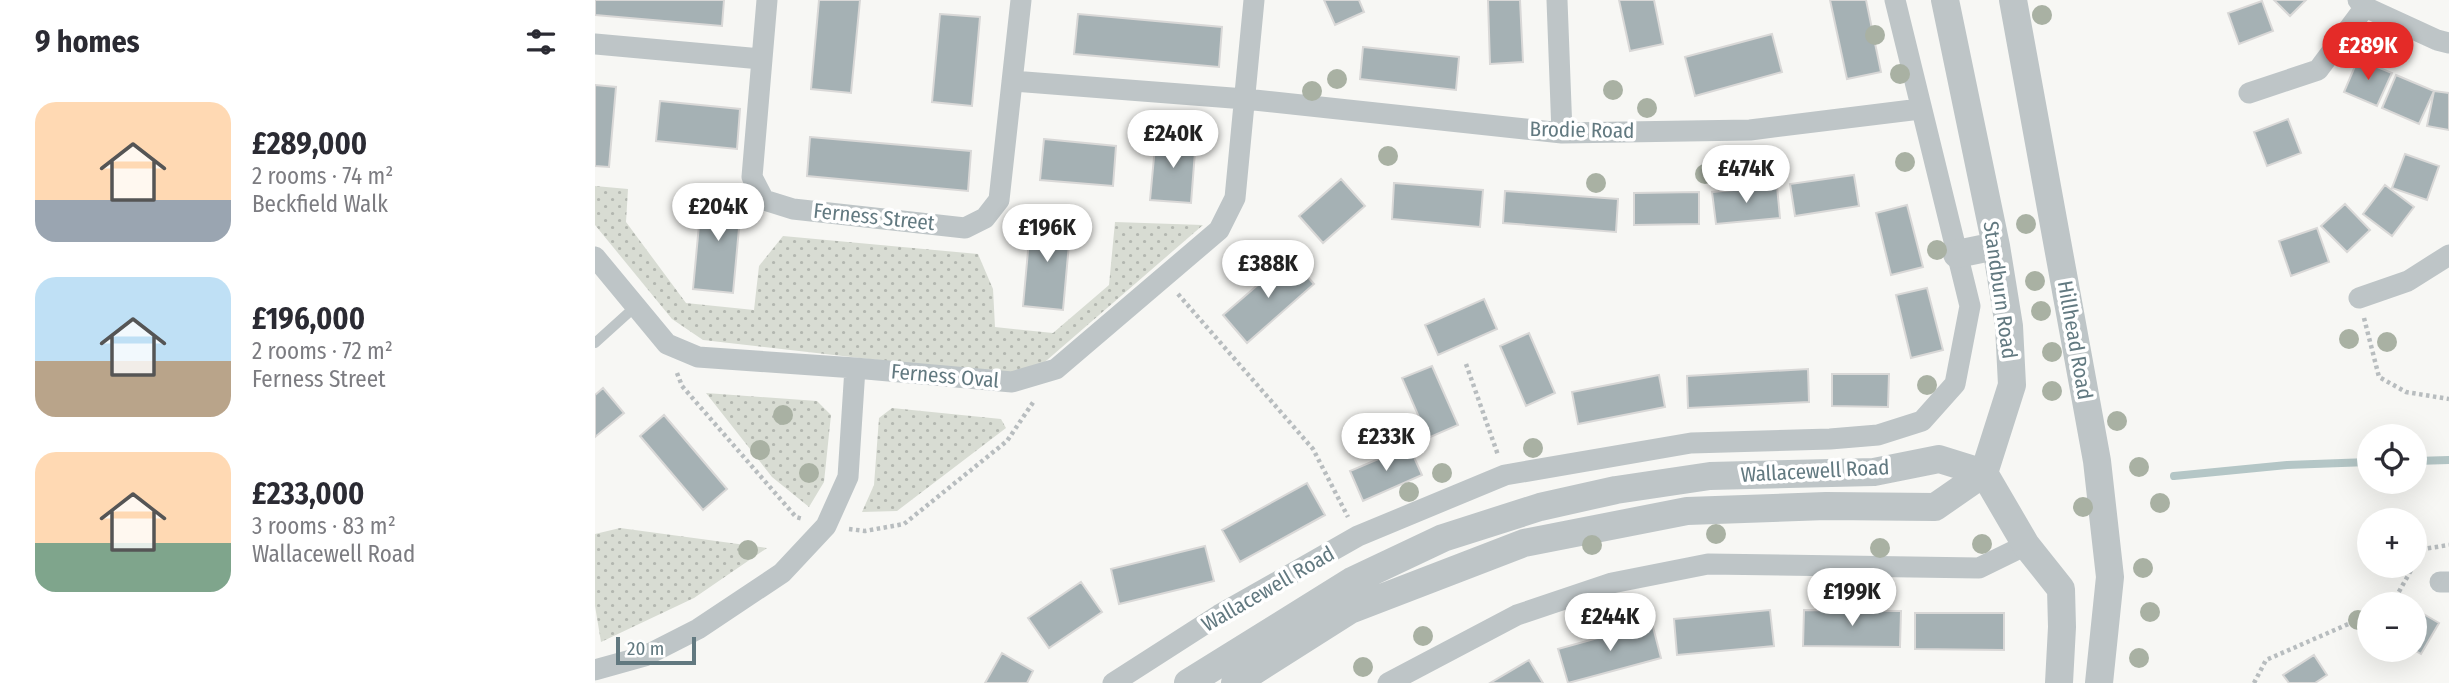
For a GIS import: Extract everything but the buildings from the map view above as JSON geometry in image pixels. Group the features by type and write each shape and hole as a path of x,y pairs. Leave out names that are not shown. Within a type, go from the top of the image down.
{"street":[{"name":"Ferness Street","path":"767,0 752,177 764,200 793,209 965,228 985,218 999,200 1021,0"},
{"name":"Ferness Oval","path":"595,257 667,344 698,357 1012,382 1056,369 1219,230 1235,198 1254,0"},
{"path":"1557,0 1562,133"},
{"name":"Standburn Road","path":"1895,0 1970,306 1955,384 1921,421"},
{"name":"Standburn Road","path":"1945,0 1996,246 2009,326 2012,385 1984,473"},
{"name":"Hillhead Road","path":"2013,0 2097,461 2110,577 2099,683"},
{"path":"2249,93 2318,70 2361,4 2437,40 2449,43"},
{"path":"595,44 761,59"},
{"path":"1012,81 1245,99"},
{"name":"Brodie Road","path":"1245,99 1562,133 1751,130 1920,109"},
{"path":"1957,254 1996,246"},
{"path":"2359,299 2408,281 2449,255"},
{"path":"595,670 645,656 698,629 782,573 826,526 848,477 855,368"},
{"name":"Wallacewell Road","path":"1113,683 1219,615 1358,536 1505,475 1691,443 1878,435 1921,421"},
{"name":"Wallacewell Road","path":"1188,683 1352,580 1444,538 1540,507 1616,490 1710,476 1874,472 1939,459 1984,473"},
{"path":"1984,473 2026,545 2061,589 2059,683"},
{"name":"Wallacewell Road","path":"1235,683 1350,610 1524,543 1687,511 1826,506 1935,507 1984,473"},
{"path":"1388,683 1517,615 1612,583 1708,564 1979,568 2026,545"}],"lane":[{"path":"595,343 636,306"}],"path":[{"path":"1163,278 1313,449 1358,536"},
{"path":"2359,299 2379,377 2406,392 2449,399"},
{"path":"1466,363 1505,475"},
{"path":"2427,548 2449,545"},
{"path":"2254,683 2266,660 2357,620"}],"shaded area":[{"path":"595,186 628,189 626,222 686,303 754,310 759,266 783,236 978,254 993,289 995,327 1053,333 1109,285 1115,222 1203,225 1039,367 1008,375 703,340 672,319 595,225"},
{"path":"706,393 817,401 831,415 824,482 809,507 772,477"},
{"path":"892,408 1001,419 1006,428 897,511 862,512 874,485 879,418"},
{"path":"620,528 767,548 694,598 601,642 595,606 595,534"}],"waterway":[{"path":"2427,461 2449,460"},
{"path":"2174,476 2287,465 2357,462"}]}
